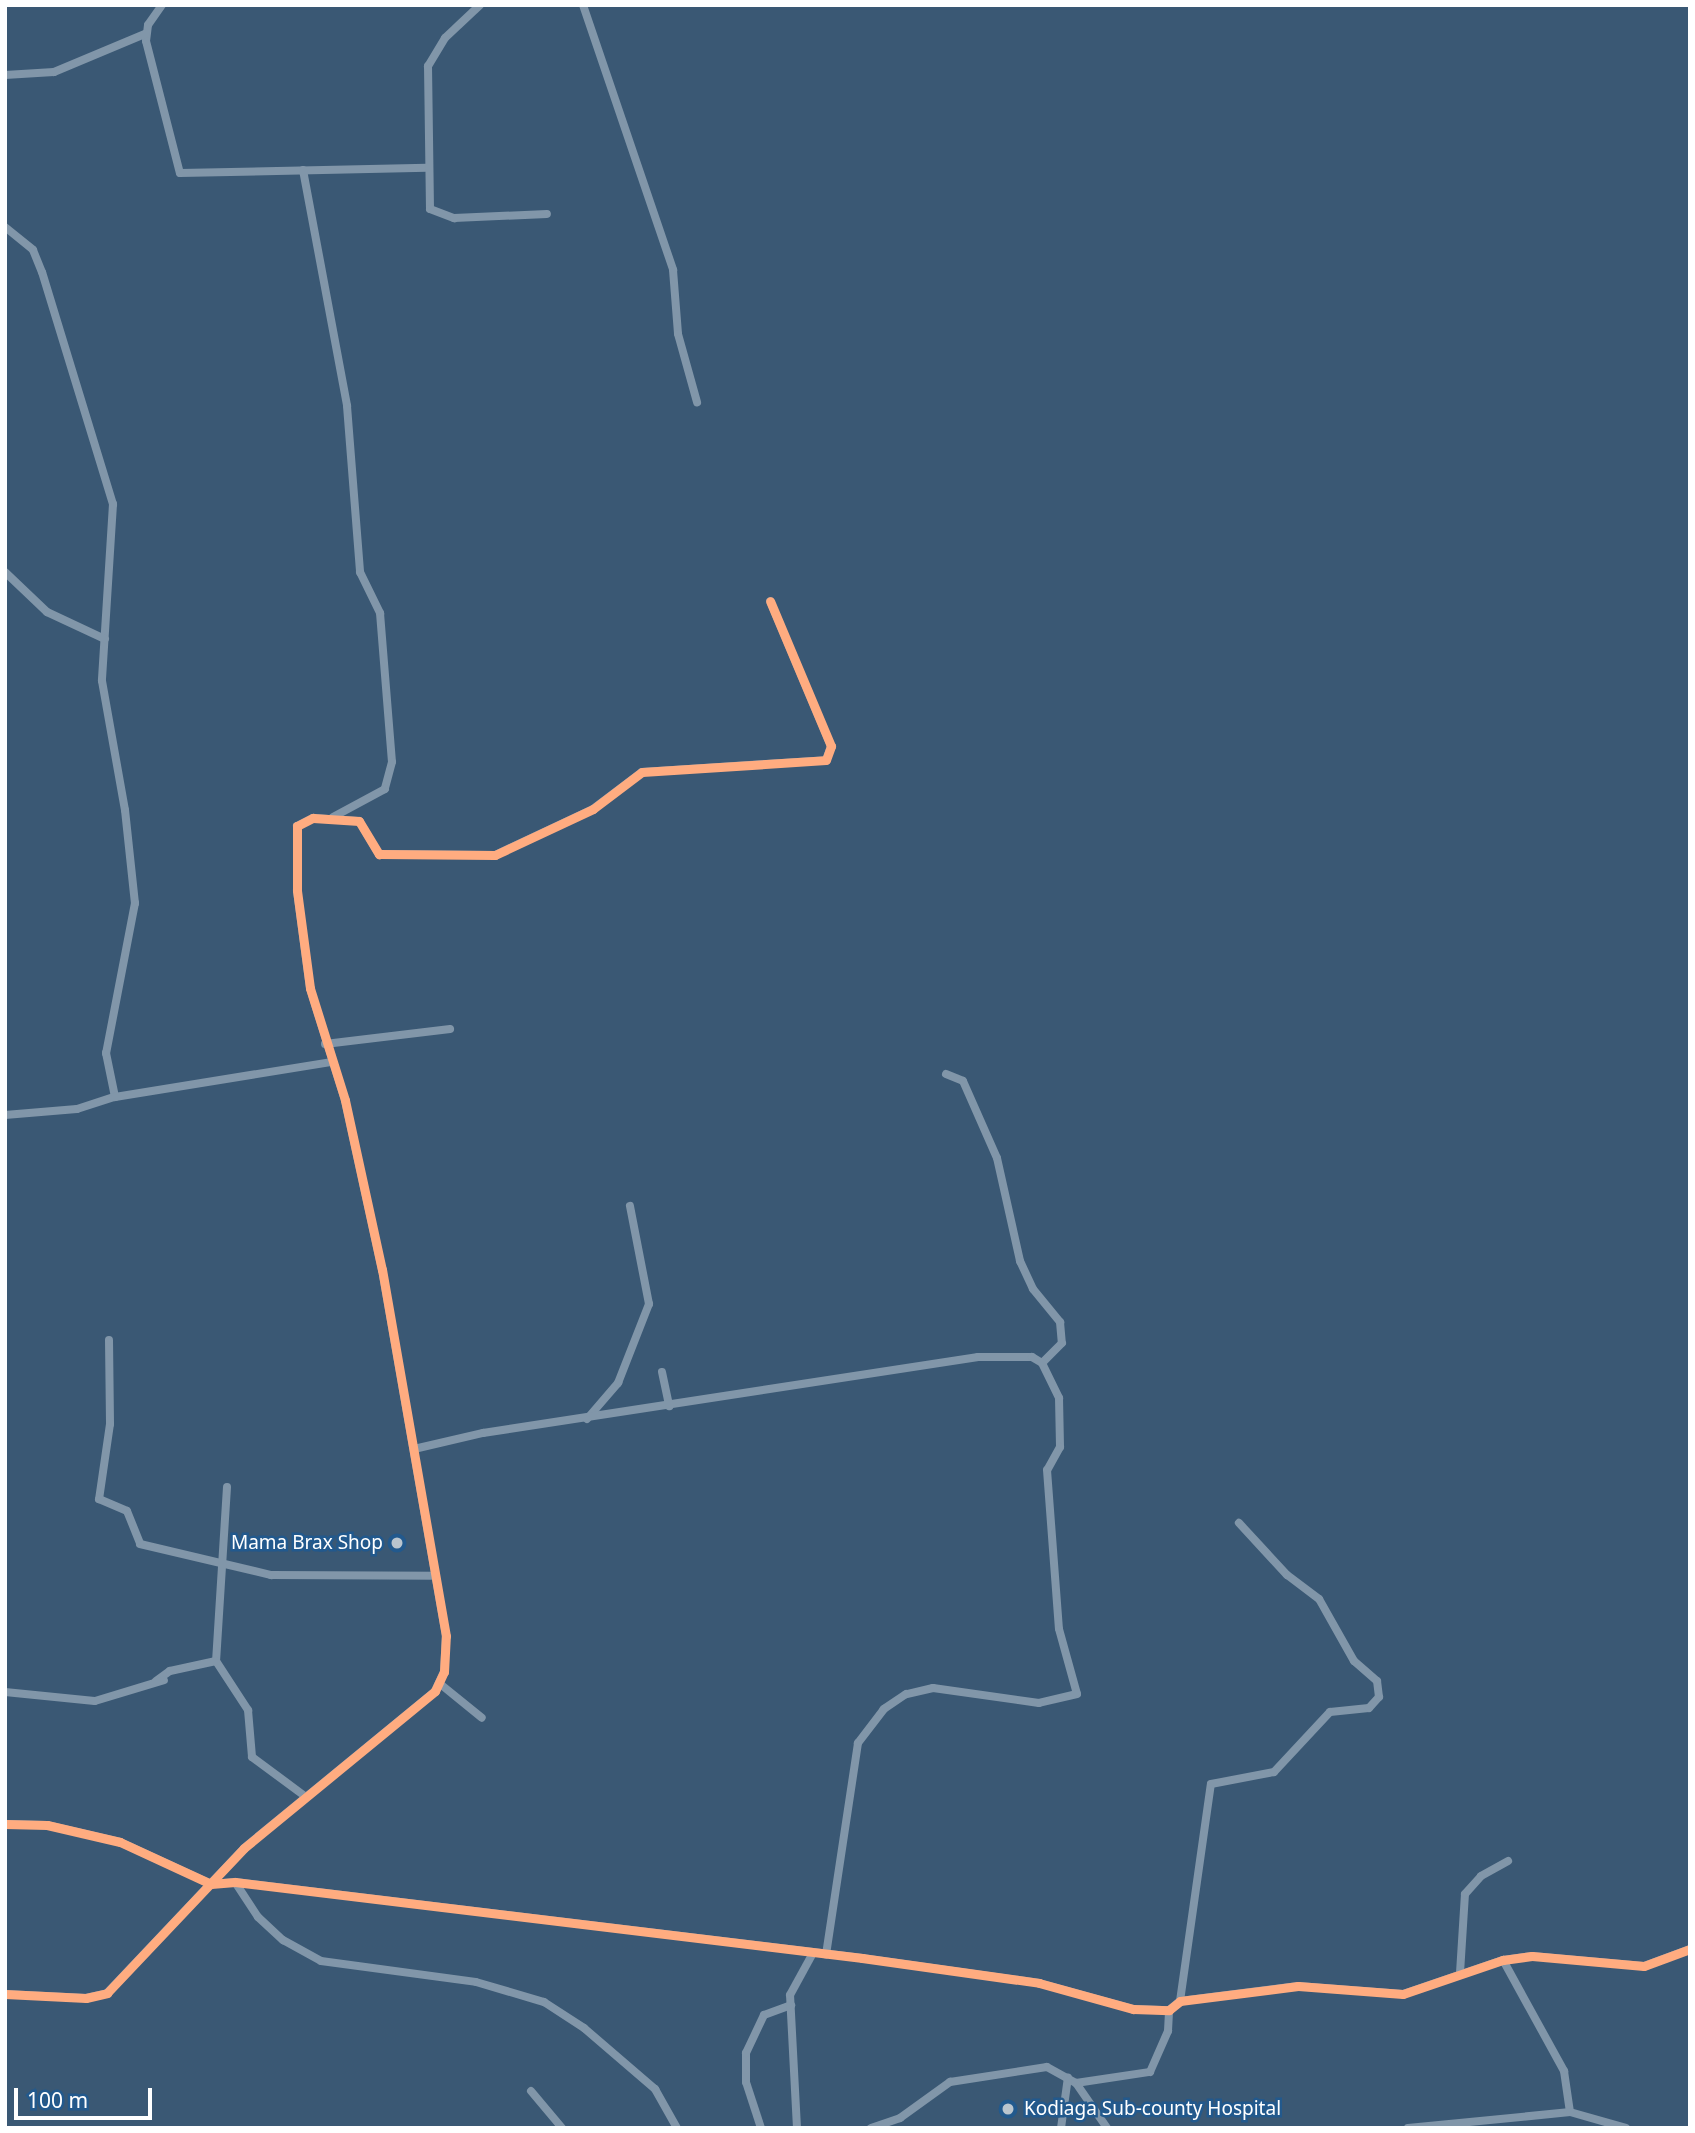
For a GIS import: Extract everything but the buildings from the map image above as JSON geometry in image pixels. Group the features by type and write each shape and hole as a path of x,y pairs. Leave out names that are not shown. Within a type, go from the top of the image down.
{"street":[{"path":"5,75 54,72 145,34 162,5"},
{"path":"481,5 445,38 428,66 430,209 437,216 547,214"},
{"path":"583,5 675,278 678,334 697,402"},
{"path":"145,34 180,173 428,168"},
{"path":"303,170 347,406 360,572 380,613 392,762 386,789 331,818"},
{"path":"5,227 33,250 108,473 113,534 105,639 104,708 134,879 106,1052 115,1097"},
{"path":"5,572 47,612 105,639"},
{"path":"5,1994 86,1998 107,1993 215,1885 244,1848 439,1684 447,1650 414,1449 364,1182 310,988 294,845 302,821 331,818 364,824 379,854 495,855 593,809 642,772 826,760 831,746 770,601"},
{"path":"325,1044 408,1030 450,1029"},
{"path":"5,1115 77,1109 115,1097 332,1062"},
{"path":"946,1074 962,1081 997,1158 1020,1261 1060,1322 1062,1343 1042,1363"},
{"path":"587,1419 618,1383 649,1304 630,1206"},
{"path":"109,1340 110,1424 99,1499 127,1511 140,1544 221,1566 271,1575 436,1576"},
{"path":"414,1449 978,1357 1032,1357 1042,1363 1059,1398 1060,1447 1047,1470 1059,1629 1077,1694 1039,1703 933,1688 906,1694 884,1709 858,1743 826,1955"},
{"path":"662,1372 669,1406"},
{"path":"227,1487 215,1661 248,1710 252,1757 306,1797"},
{"path":"1180,2001 1211,1784 1274,1772 1330,1712 1369,1708 1380,1697 1377,1681 1354,1661 1318,1599 1287,1575 1239,1523"},
{"path":"149,1686 170,1671 215,1661"},
{"path":"5,1692 79,1702 164,1680"},
{"path":"439,1684 482,1718"},
{"path":"5,1824 47,1825 120,1842 215,1885 235,1882 1039,1983 1133,2009 1169,2010 1180,2001 1298,1986 1403,1994 1503,1960 1532,1956 1644,1966 1690,1949"},
{"path":"1460,1973 1465,1894 1481,1876 1508,1861"},
{"path":"235,1882 258,1917 283,1940 321,1961 477,1982 544,2002 646,2080 677,2128"},
{"path":"797,2128 790,2004 792,1986 813,1953"},
{"path":"1503,1960 1564,2071 1570,2112"},
{"path":"761,2128 746,2082 746,2053 764,2015 790,2004"},
{"path":"1076,2083 1150,2072 1168,2031 1169,2010"},
{"path":"871,2128 900,2118 936,2088 958,2080 1022,2068 1047,2067 1076,2083 1107,2128"},
{"path":"1061,2128 1068,2077"},
{"path":"531,2091 562,2128"},
{"path":"1408,2128 1570,2112 1626,2128"},
{"path":"899,2128 900,2118"}],"cycle path":[{"path":"5,1994 86,1998 107,1993 244,1848 435,1691 444,1672 446,1636 382,1270 345,1100 310,988 297,890 297,826 313,818 359,821 379,854 495,855 593,809 642,772 826,760 831,746 770,601"},
{"path":"5,1824 47,1825 120,1842 211,1884 235,1882 862,1958 1039,1983 1133,2009 1169,2010 1180,2001 1298,1986 1403,1994 1503,1960 1532,1956 1644,1966 1690,1949"}],"place":[{"name":"Mama Brax Shop","path":"397,1543"},
{"name":"Kodiaga Sub-county Hospital","path":"1008,2109"}]}
